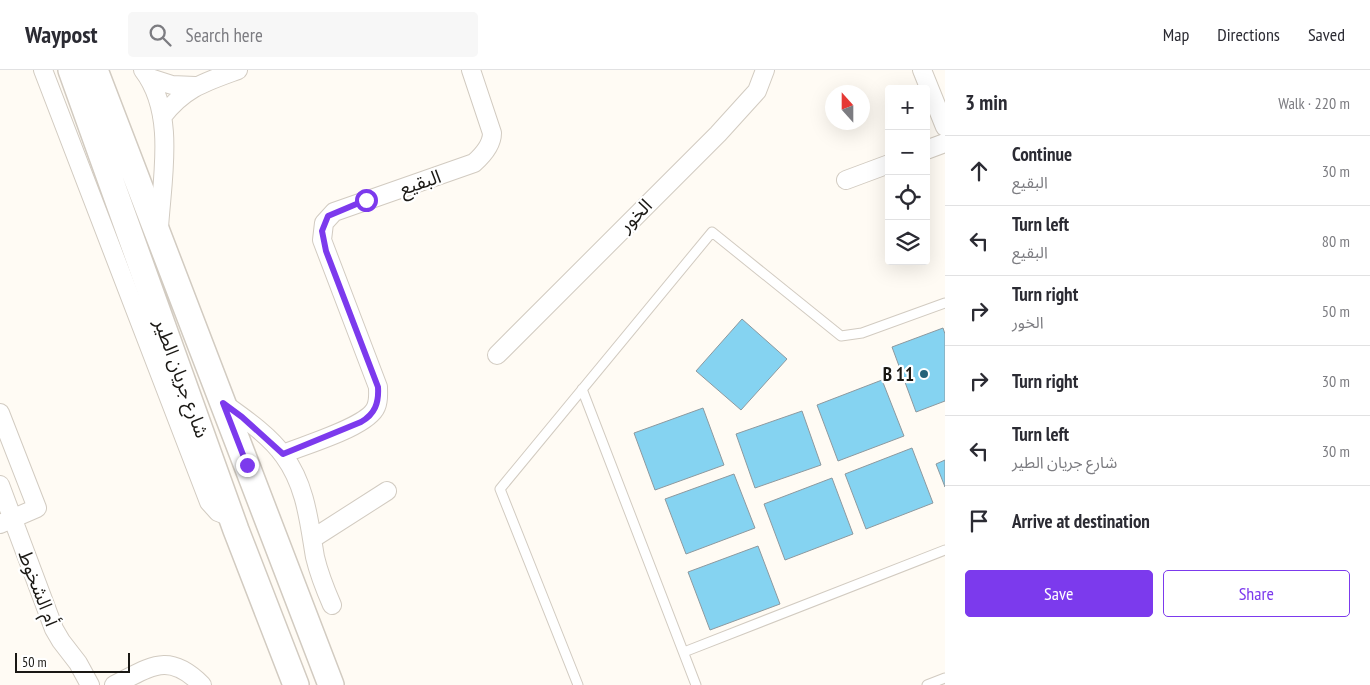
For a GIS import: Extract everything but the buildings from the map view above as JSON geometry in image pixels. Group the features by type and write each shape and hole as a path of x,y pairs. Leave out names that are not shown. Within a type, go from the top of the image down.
{"street":[{"name":"شارع جريان الطير","path":"71,70 160,347 231,517 296,685"},
{"name":"شارع جريان الطير","path":"95,70 331,685"},
{"path":"162,117 177,99 195,86 238,70"},
{"name":"البقيع","path":"283,454 366,420 377,406 378,387 322,240 324,223 334,212 474,163 482,156 492,140 492,133 471,70"},
{"name":"الخور","path":"497,354 718,134 757,91 764,70"},
{"path":"922,70 945,127"},
{"path":"43,71 160,347"},
{"name":"شارع جريان الطير","path":"146,74 162,117 163,151 158,236"},
{"path":"146,74 172,85 195,86"},
{"path":"930,149 945,143"},
{"path":"846,180 885,165"},
{"path":"223,403 242,417 283,454 301,490 320,575 332,604"},
{"path":"0,413 37,508 6,521"},
{"name":"أم الشخوط","path":"0,485 6,521 54,629 61,642 78,663 90,685"},
{"path":"312,539 387,491"},
{"path":"114,685 150,668 165,664 185,669 202,685"}],"lane":[{"path":"578,685 500,489 712,232 841,336 862,333 945,303"},
{"path":"582,389 696,685"},
{"path":"684,652 945,550"},
{"path":"927,685 945,678"}],"place":[{"name":"B 11","path":"924,374"}],"route":[{"path":"247,465 223,403 267,438 283,454 366,420 377,406 379,397 378,387 322,240 324,223 328,216 366,200"}]}
